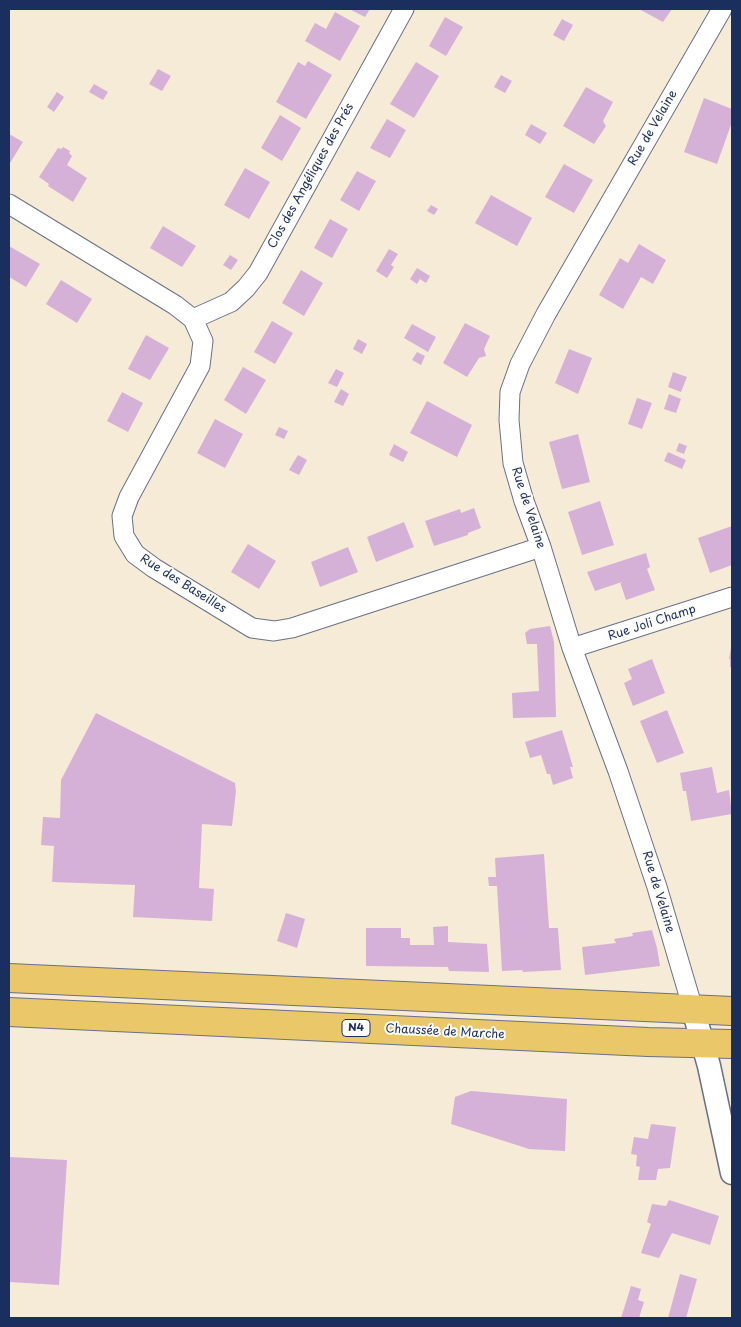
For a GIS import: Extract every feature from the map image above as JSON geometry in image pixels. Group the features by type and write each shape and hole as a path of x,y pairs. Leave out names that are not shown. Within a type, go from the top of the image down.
{"main road":[{"path":"9,978 732,1011"},
{"name":"Chaussée de Marche","path":"9,1012 732,1044"}],"street":[{"name":"Clos des Angéliques des Prés","path":"193,319 231,302 246,288 258,272 404,9"},
{"name":"Rue de Velaine","path":"692,1009 657,888 618,771 572,648 541,547 524,501 513,463 509,420 510,392 520,364 546,314 722,9"},
{"path":"9,204 175,305 193,319"},
{"name":"Rue des Baseilles","path":"193,319 202,342 200,366 129,496 122,516 124,536 135,554 154,568 252,628 274,631 292,628 541,547"},
{"name":"Rue Joli Champ","path":"572,648 732,597"},
{"path":"692,1009 703,1044 732,1173"}],"building":[{"path":"349,9 370,9 365,17"},
{"path":"639,9 672,9 663,22"},
{"path":"335,12 360,26 340,61 305,41 315,23 326,29"},
{"path":"445,17 463,27 446,56 429,46"},
{"path":"562,19 573,25 564,41 553,35"},
{"path":"308,61 332,75 306,119 276,102 298,62 305,66"},
{"path":"416,62 439,76 414,118 390,104"},
{"path":"158,69 171,76 162,91 149,84"},
{"path":"501,75 512,81 505,93 494,87"},
{"path":"94,84 108,92 103,100 89,92"},
{"path":"586,87 613,102 603,121 606,126 594,144 563,126"},
{"path":"57,92 64,97 54,112 47,107"},
{"path":"704,98 732,109 732,122 717,164 684,152"},
{"path":"280,115 301,128 282,161 261,148"},
{"path":"387,119 406,130 390,158 370,148"},
{"path":"531,124 547,133 540,144 525,135"},
{"path":"9,134 23,142 10,163 9,162"},
{"path":"63,147 70,151 69,153 72,156 67,165 87,178 73,202 48,186 49,184 39,177 58,148 61,149"},
{"path":"564,164 593,180 574,213 545,197"},
{"path":"245,168 270,182 249,219 224,205"},
{"path":"357,171 376,181 359,211 340,200"},
{"path":"491,195 532,218 517,246 475,223"},
{"path":"431,205 438,209 434,215 427,211"},
{"path":"330,219 348,229 332,258 314,248"},
{"path":"163,226 196,246 182,267 150,248"},
{"path":"639,244 666,260 653,284 641,277 623,309 599,295 620,258 628,263"},
{"path":"9,246 40,264 26,287 9,277"},
{"path":"389,249 398,254 391,265 394,267 387,278 376,271"},
{"path":"230,255 238,260 231,270 223,265"},
{"path":"417,268 430,276 426,283 420,279 417,284 410,279"},
{"path":"301,270 323,283 304,316 282,303"},
{"path":"61,280 92,299 77,323 46,304"},
{"path":"272,321 293,333 275,364 254,352"},
{"path":"465,323 490,336 484,349 486,356 479,358 467,377 443,363"},
{"path":"412,324 436,337 428,352 404,338"},
{"path":"146,335 169,348 150,380 128,369"},
{"path":"358,339 367,344 362,354 353,349"},
{"path":"569,349 592,358 578,394 555,383"},
{"path":"417,352 425,356 421,365 412,360"},
{"path":"243,367 266,380 246,414 224,400"},
{"path":"336,369 344,373 337,387 328,383"},
{"path":"673,372 687,377 681,392 668,387"},
{"path":"341,389 349,394 343,406 334,402"},
{"path":"122,392 143,403 128,432 107,421"},
{"path":"669,394 681,399 676,413 664,409"},
{"path":"637,398 652,403 642,429 628,424"},
{"path":"427,401 472,425 457,457 410,433"},
{"path":"215,419 243,434 225,468 197,453"},
{"path":"279,427 288,431 284,439 275,435"},
{"path":"578,434 590,482 562,489 549,442"},
{"path":"679,443 687,446 684,454 676,451"},
{"path":"394,444 408,452 403,462 389,455"},
{"path":"668,452 686,460 682,469 664,461"},
{"path":"298,455 307,460 299,475 289,470"},
{"path":"600,501 614,545 582,555 568,512"},
{"path":"474,508 481,528 468,533 468,535 434,546 425,521 460,509 461,513"},
{"path":"404,522 414,547 376,562 367,537"},
{"path":"732,526 732,565 710,573 698,538"},
{"path":"248,544 276,561 259,589 231,572"},
{"path":"348,547 358,572 320,587 311,562"},
{"path":"646,553 650,567 647,569 655,590 626,600 620,583 595,591 587,572"},
{"path":"550,626 554,642 556,717 513,718 512,693 539,691 537,644 527,644 525,633 530,629"},
{"path":"731,647 732,667 730,667 729,659"},
{"path":"652,659 665,693 633,706 624,683 632,679 628,669"},
{"path":"667,710 684,753 657,763 640,721"},
{"path":"96,713 235,783 236,791 232,826 202,824 199,888 214,889 212,921 133,917 135,885 52,882 54,846 41,845 43,817 60,818 61,780"},
{"path":"562,730 573,767 570,767 573,778 553,785 541,755 530,758 525,742"},
{"path":"712,767 717,793 729,790 732,814 691,821 686,791 683,791 680,773"},
{"path":"544,854 549,928 558,928 561,970 502,971 497,886 489,886 488,877 496,877 495,858"},
{"path":"286,913 305,919 297,948 277,941"},
{"path":"448,926 448,942 487,944 489,972 449,971 448,967 366,966 366,928 401,928 401,938 410,938 410,945 434,945 433,927"},
{"path":"652,930 660,966 585,975 582,947 616,943 614,939 633,936 632,933"},
{"path":"471,1091 567,1099 565,1151 529,1149 451,1124 455,1097"},
{"path":"651,1124 676,1127 670,1168 658,1169 656,1180 638,1180 640,1167 636,1166 637,1155 631,1154 634,1137 648,1139"},
{"path":"9,1157 67,1160 59,1285 9,1282"},
{"path":"669,1200 719,1216 710,1245 672,1233 659,1258 641,1253 651,1224 647,1222 652,1204 666,1206"},
{"path":"680,1274 697,1279 686,1318 668,1318"},
{"path":"631,1286 641,1289 638,1300 644,1302 639,1318 621,1318"}]}
